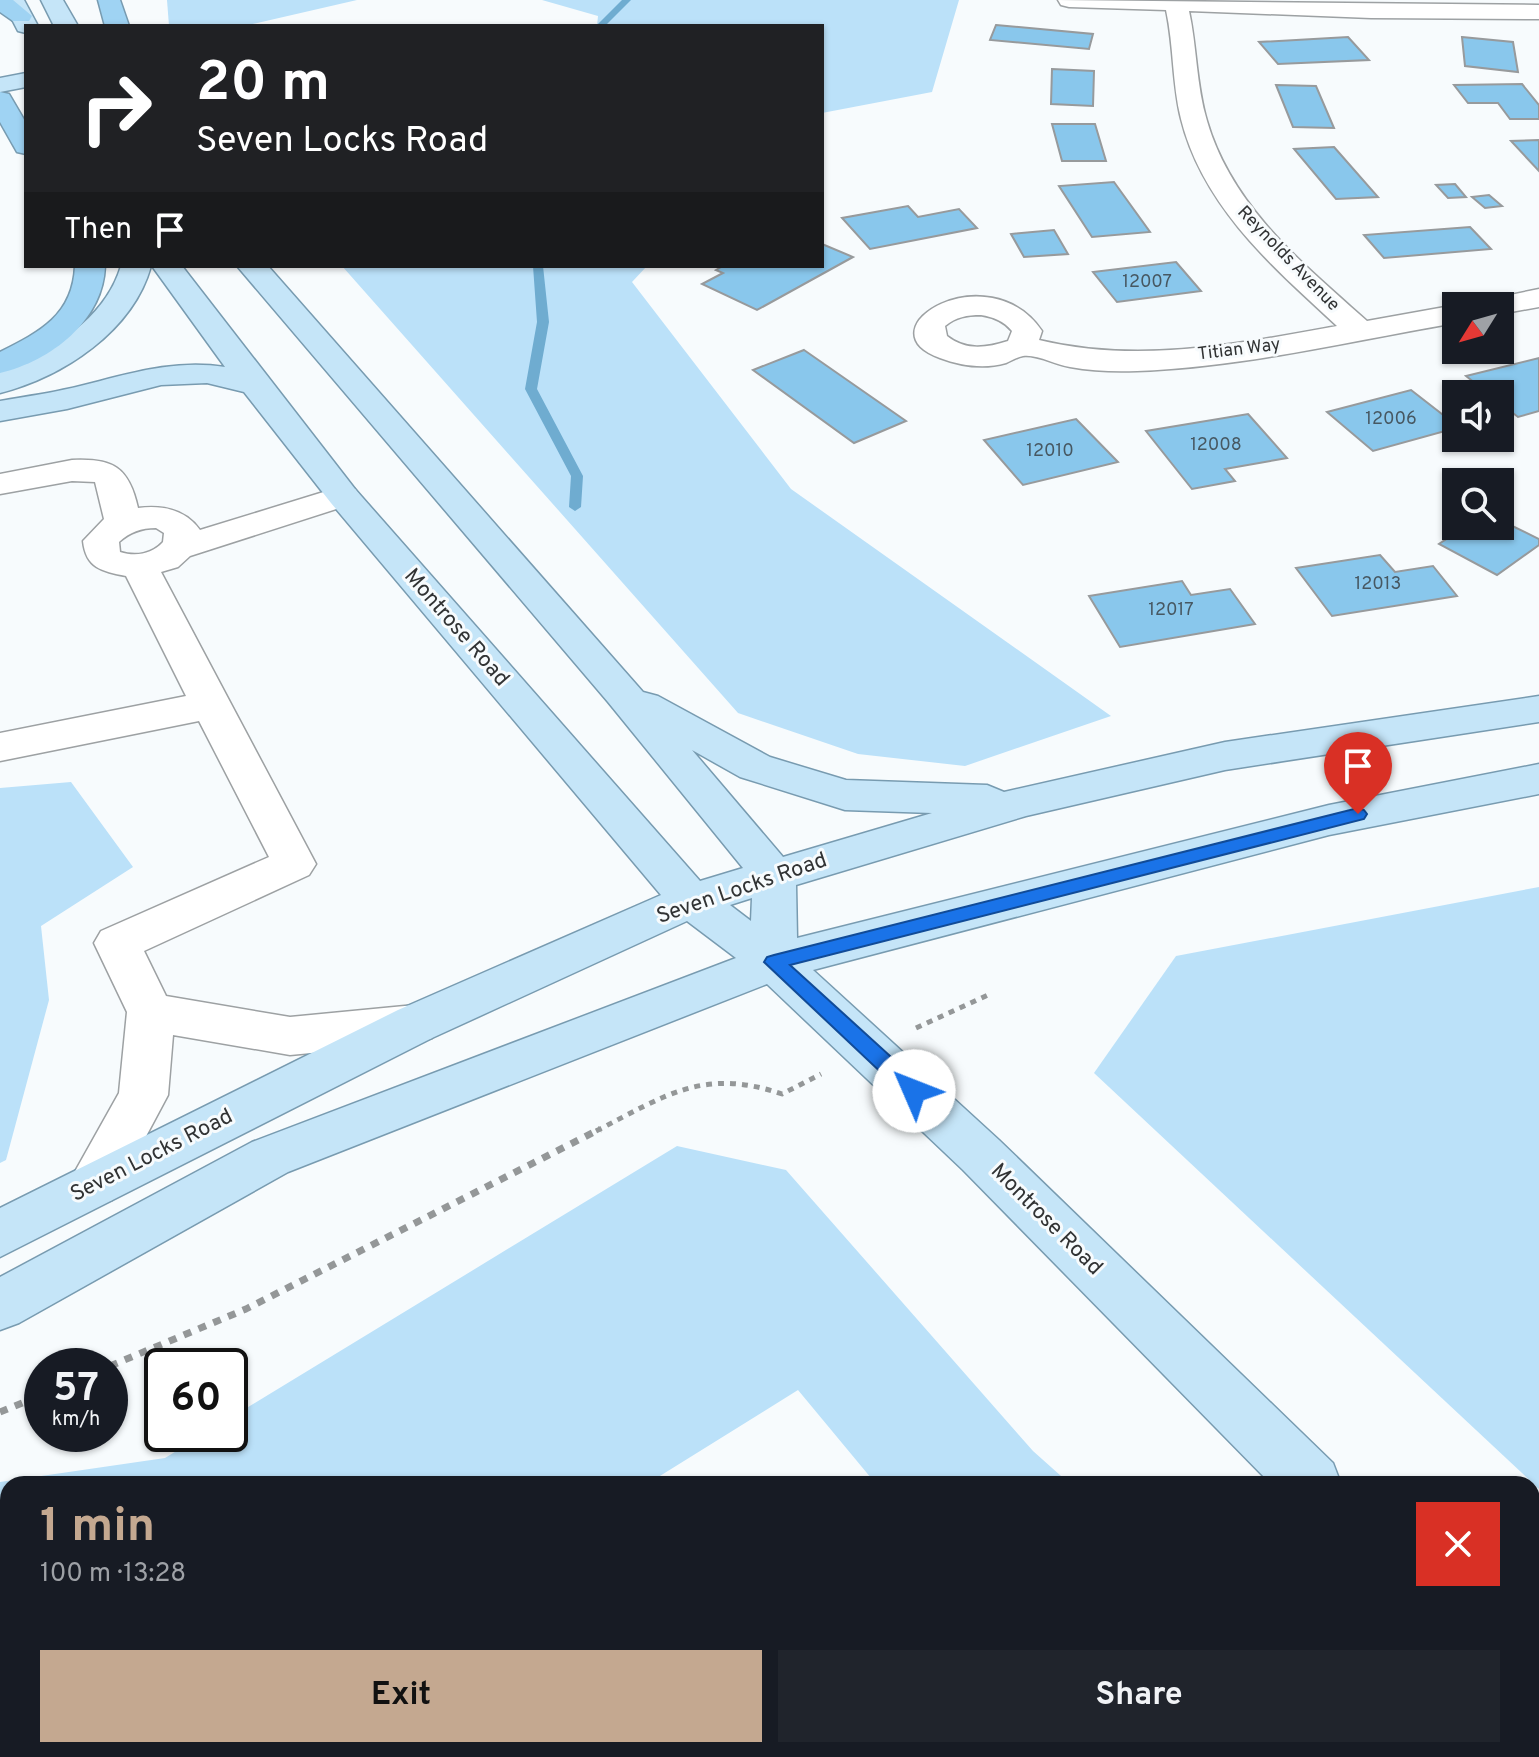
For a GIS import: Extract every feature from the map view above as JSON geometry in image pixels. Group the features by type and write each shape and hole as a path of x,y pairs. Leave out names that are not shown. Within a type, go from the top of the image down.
{"highway":[{"path":"109,0 116,24"},
{"path":"0,1 20,14"},
{"path":"1,97 24,142"},
{"path":"0,364 43,344 67,324 92,283 90,268"}],"main road":[{"path":"52,0 77,20"},
{"path":"1,97 24,81"},
{"path":"1,97 24,93"},
{"path":"0,383 30,372 69,349 98,325 122,300 136,268"},
{"name":"Montrose Road","path":"168,268 255,385 343,496 691,900 774,962 981,1155 1304,1476"},
{"path":"265,272 774,876 774,962"},
{"path":"0,411 188,371 231,375 255,385"},
{"path":"622,693 755,767 845,795 1025,801"},
{"name":"Seven Locks Road","path":"0,1234 415,1024 691,900 1025,801 1225,756 1539,709"},
{"path":"0,1305 270,1157 774,962 1329,820 1539,779"}],"street":[{"path":"1069,0 1539,12"},
{"name":"Reynolds Avenue","path":"1176,3 1194,120 1216,173 1238,208 1268,242 1359,330"},
{"path":"1514,303 1539,298"},
{"name":"Titian Way","path":"1021,346 1073,358 1137,362 1298,343 1442,316"},
{"path":"0,484 84,469 103,472 112,481 123,524"},
{"path":"158,558 183,537 176,523 155,517 123,524 101,541 103,557 122,566 158,558 343,496"},
{"path":"94,1184 143,1095 151,1012 117,943 294,864 210,705 158,558"},
{"path":"0,747 210,705"},
{"path":"151,1012 290,1036 415,1024"}],"path":[{"path":"128,1358 259,1303 659,1099 712,1081 747,1081 782,1094"},
{"path":"0,1412 24,1402"}],"shaded area":[{"path":"167,0 357,0 253,24 169,24"},
{"path":"542,0 959,0 932,92 824,113 824,24 597,24 598,16"},
{"path":"344,268 645,268 632,282 791,489 1111,716 965,766 858,754 738,713"},
{"path":"71,782 133,867 41,926 49,1000 6,1160 0,1163 0,788"},
{"path":"1539,887 1539,1476 1525,1476 1094,1073 1176,956"},
{"path":"677,1146 786,1170 1033,1451 1061,1476 869,1476 798,1390 660,1476 41,1476 165,1458 175,1452 248,1452 248,1407"}],"building":[{"path":"996,25 1093,34 1089,49 990,40"},
{"path":"1348,37 1369,60 1278,64 1259,42"},
{"path":"1462,37 1513,42 1518,72 1465,66"},
{"path":"1052,69 1094,71 1093,106 1051,104"},
{"path":"1522,84 1539,105 1539,119 1510,119 1498,103 1468,103 1454,85"},
{"path":"1276,85 1316,86 1334,128 1293,127"},
{"path":"1052,124 1095,124 1106,161 1062,161"},
{"path":"1539,140 1539,171 1511,141"},
{"path":"1334,147 1378,197 1336,199 1294,149"},
{"path":"1114,182 1150,232 1092,237 1059,186"},
{"path":"1455,184 1466,197 1448,198 1436,185"},
{"path":"1489,195 1502,206 1485,208 1472,197"},
{"path":"908,206 918,217 959,209 977,228 870,249 842,218"},
{"path":"1470,227 1491,249 1384,258 1364,235"},
{"path":"1054,230 1068,254 1024,257 1011,234"},
{"path":"824,245 853,257 757,310 702,284 723,273 716,270 824,268"},
{"path":"1176,262 1201,291 1117,302 1093,272"},
{"path":"804,350 906,421 854,443 753,370"},
{"path":"1539,358 1539,411 1518,417 1514,414 1514,380 1471,380 1466,376"},
{"path":"1411,390 1442,414 1442,432 1373,451 1327,412"},
{"path":"1248,414 1287,458 1225,469 1235,481 1192,489 1146,431"},
{"path":"1076,419 1118,462 1023,485 984,440"},
{"path":"1514,527 1539,539 1539,545 1497,575 1439,544 1445,540 1514,540"},
{"path":"1380,555 1395,572 1433,566 1457,596 1332,616 1296,568"},
{"path":"1182,581 1191,595 1230,589 1255,624 1120,647 1089,596"}],"waterway":[{"path":"602,24 627,0"},
{"path":"538,268 543,322 531,389 577,476 575,507"}],"route":[{"path":"914,1091 774,962 1358,814"}]}
